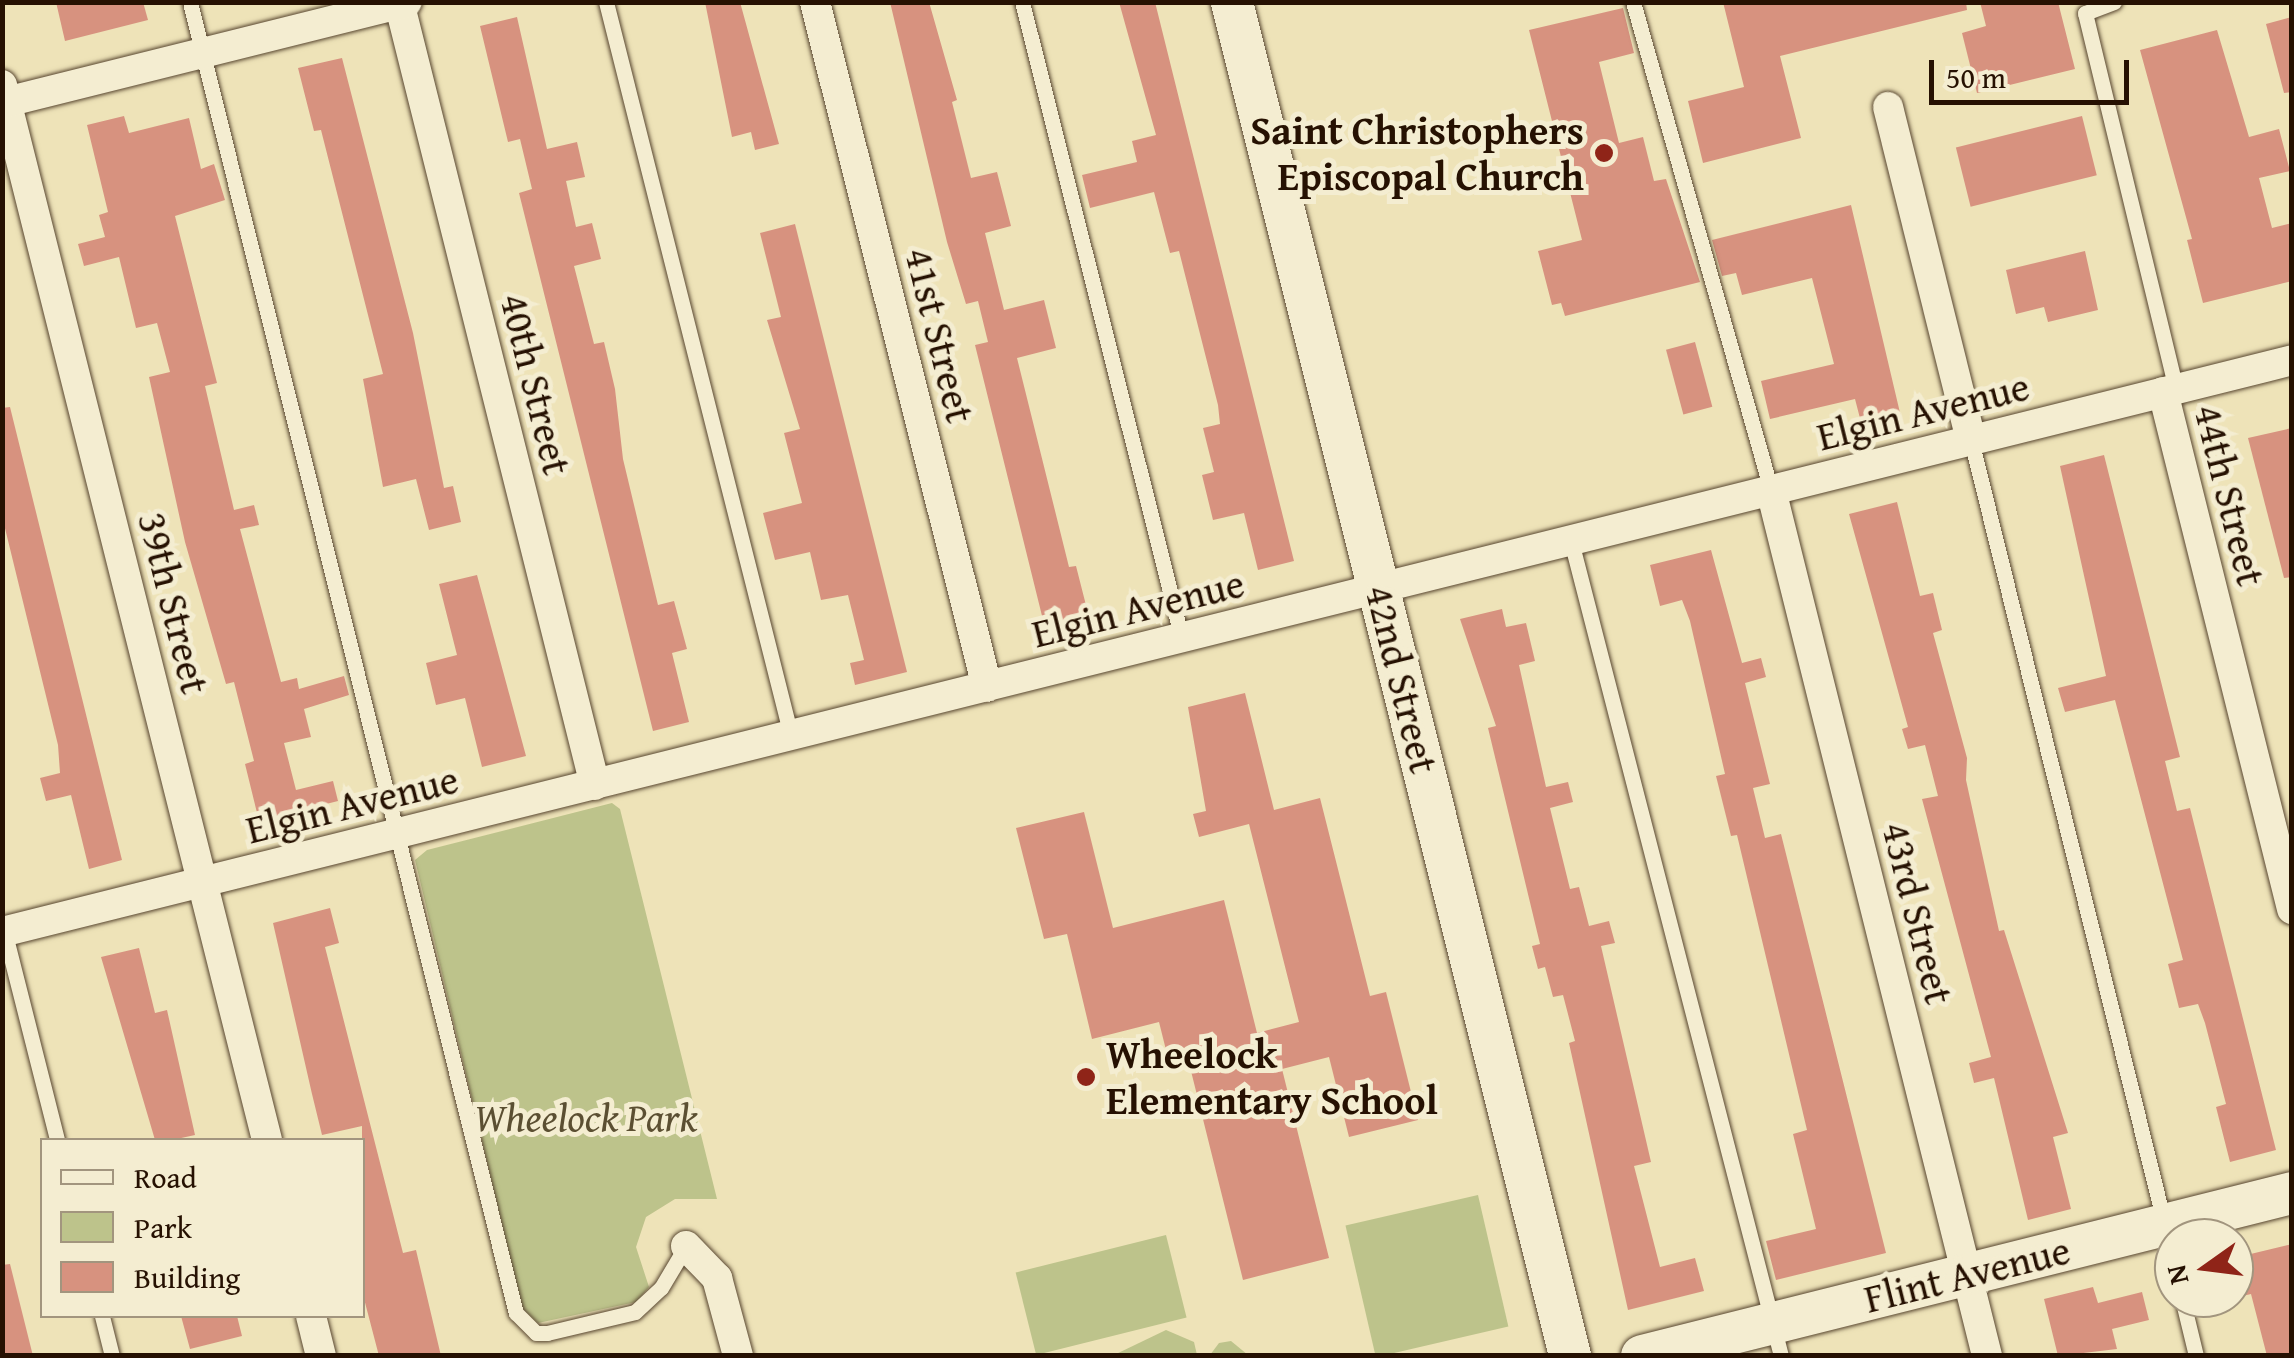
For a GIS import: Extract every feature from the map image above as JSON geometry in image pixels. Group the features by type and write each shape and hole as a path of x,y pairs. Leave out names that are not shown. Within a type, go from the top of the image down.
{"street":[{"name":"41st Street","path":"815,2 987,687"},
{"name":"42nd Street","path":"1232,2 1570,1356"},
{"path":"4,96 203,54 402,3"},
{"name":"40th Street","path":"402,3 595,785"},
{"name":"39th Street","path":"4,96 266,1138"},
{"path":"1888,107 1970,440"},
{"name":"Elgin Avenue","path":"3,930 2292,360"},
{"name":"44th Street","path":"2169,391 2292,909"},
{"name":"43rd Street","path":"1771,490 1986,1356"},
{"name":"Flint Avenue","path":"2232,1218 2292,1193"},
{"path":"686,1246 716,1278 738,1356"},
{"name":"Flint Avenue","path":"1642,1356 1777,1339 1966,1274 2154,1246"},
{"path":"310,1318 320,1356"}],"lane":[{"path":"190,2 522,1323 547,1334 636,1312 661,1288 686,1246"},
{"path":"606,2 790,736"},
{"path":"1022,2 1182,639"},
{"path":"1633,2 1771,490"},
{"path":"2114,2 2085,13 2169,391"},
{"path":"1970,440 2163,1218"},
{"path":"1571,541 1777,1339"},
{"path":"3,930 57,1138"},
{"path":"102,1318 112,1356"},
{"path":"2187,1318 2196,1356"}],"green space":[{"name":"Wheelock Park","path":"612,803 620,809 717,1199 675,1199 646,1217 636,1247 649,1287 636,1302 538,1323 522,1308 415,860 427,850"},
{"path":"1478,1195 1508,1327 1376,1356 1345,1226"},
{"path":"1166,1235 1187,1317 1036,1355 1016,1272"},
{"path":"1166,1330 1194,1342 1197,1355 1114,1355"},
{"path":"1231,1341 1248,1355 1210,1355 1219,1343"}],"building":[{"path":"56,2 143,2 148,20 65,41"},
{"path":"705,2 740,2 779,144 755,150 751,132 732,137"},
{"path":"890,2 929,2 957,100 952,102 971,178 997,172 1011,226 985,233 1004,310 1044,300 1056,348 1017,358 1069,567 1076,566 1089,617 1045,628 975,345 988,342 978,301 966,304 947,242"},
{"path":"1119,2 1155,2 1294,561 1258,570 1244,513 1213,520 1202,475 1214,472 1203,428 1220,424 1218,405 1179,251 1170,253 1154,192 1090,208 1082,175 1137,162 1132,141 1156,135"},
{"path":"1723,2 1966,2 1967,10 1780,56 1801,138 1703,163 1688,101 1744,87"},
{"path":"1980,2 2058,2 2075,69 1977,93 1962,33 1986,26"},
{"name":"Saint Christophers Episcopal Church","path":"1623,8 1634,53 1599,62 1619,143 1643,137 1654,181 1666,179 1700,282 1565,316 1561,303 1552,305 1538,251 1582,240 1529,30"},
{"path":"517,17 547,149 577,142 585,177 566,181 576,227 592,223 601,259 574,266 594,344 604,342 615,389 623,459 658,605 674,601 687,649 672,653 689,722 653,731 519,193 532,189 520,139 508,142 480,26"},
{"path":"2292,17 2292,92 2284,93 2266,24"},
{"path":"2217,30 2249,137 2279,129 2290,171 2259,178 2272,228 2292,223 2292,281 2203,303 2187,240 2192,239 2140,50"},
{"path":"342,58 413,333 444,488 453,486 461,522 429,530 416,479 383,487 363,379 383,374 321,130 314,131 298,68"},
{"path":"124,116 129,133 189,118 201,169 214,164 225,200 175,216 217,383 205,386 234,510 254,505 259,525 240,529 281,682 297,678 299,689 344,676 349,695 304,709 311,737 284,743 296,790 333,781 338,801 259,821 245,764 254,761 234,682 226,684 185,542 149,377 170,372 157,323 136,328 119,257 84,266 78,244 105,237 99,215 108,212 87,125"},
{"path":"2082,116 2097,175 1971,207 1956,147"},
{"path":"1851,205 1901,417 1862,426 1855,399 1770,419 1761,381 1834,364 1812,278 1742,295 1736,273 1722,276 1712,240"},
{"path":"795,224 907,672 855,685 850,663 864,660 848,595 821,600 810,552 775,560 763,513 802,503 784,433 800,429 767,320 781,317 760,233"},
{"path":"2085,251 2098,310 2048,322 2044,307 2016,314 2006,270"},
{"path":"1695,342 1712,407 1683,414 1666,350"},
{"path":"10,407 122,860 89,869 71,795 46,801 40,778 60,773 58,745 2,516 2,408"},
{"path":"2292,428 2292,577 2284,578 2248,438"},
{"path":"2104,455 2180,757 2165,761 2177,811 2190,808 2276,1150 2230,1162 2216,1107 2226,1104 2205,1023 2198,1004 2179,1008 2168,964 2183,960 2115,700 2065,712 2058,688 2106,676 2060,466"},
{"path":"1897,502 1920,596 1933,593 1942,630 1933,633 1967,758 1966,780 1999,931 2004,930 2068,1133 2053,1137 2071,1209 2028,1220 1994,1078 1974,1083 1969,1063 1991,1057 1922,799 1938,796 1925,745 1908,749 1902,729 1908,727 1849,514"},
{"path":"1711,550 1742,663 1761,658 1766,677 1745,683 1770,784 1753,788 1765,838 1781,834 1886,1253 1776,1280 1766,1241 1816,1229 1793,1134 1807,1130 1737,835 1731,836 1716,776 1725,774 1690,621 1682,600 1660,606 1650,565"},
{"path":"477,575 526,756 482,767 465,698 436,705 426,663 457,655 439,584"},
{"path":"1502,609 1506,627 1526,623 1535,661 1519,665 1546,787 1568,782 1573,802 1550,808 1570,889 1579,887 1589,926 1609,921 1615,943 1601,946 1651,1162 1634,1166 1660,1267 1695,1258 1704,1291 1628,1310 1569,1043 1575,1041 1563,995 1553,997 1545,967 1538,969 1532,946 1540,944 1488,728 1496,726 1460,619"},
{"path":"1245,693 1274,810 1320,798 1370,996 1386,992 1418,1120 1349,1137 1329,1057 1282,1069 1329,1258 1243,1280 1190,1067 1182,1054 1168,1058 1159,1022 1092,1039 1067,934 1044,939 1016,828 1084,812 1113,928 1224,900 1257,1033 1299,1022 1249,824 1199,837 1193,814 1206,811 1188,707"},
{"path":"330,908 339,943 325,947 403,1253 416,1250 441,1356 379,1356 365,1302 365,1138 362,1126 322,1135 273,923"},
{"path":"139,948 155,1013 167,1010 195,1135 154,1138 101,957"},
{"path":"2292,1244 2292,1356 2267,1356 2254,1306 2254,1253"},
{"path":"10,1264 33,1356 2,1356 2,1265"},
{"path":"2093,1287 2098,1303 2142,1292 2149,1320 2112,1329 2117,1349 2058,1356 2044,1299"},
{"path":"182,1318 238,1318 242,1336 190,1349"}],"place":[{"name":"Saint Christophers Episcopal Church","path":"1604,153"},
{"name":"Wheelock Elementary School","path":"1086,1077"}]}
